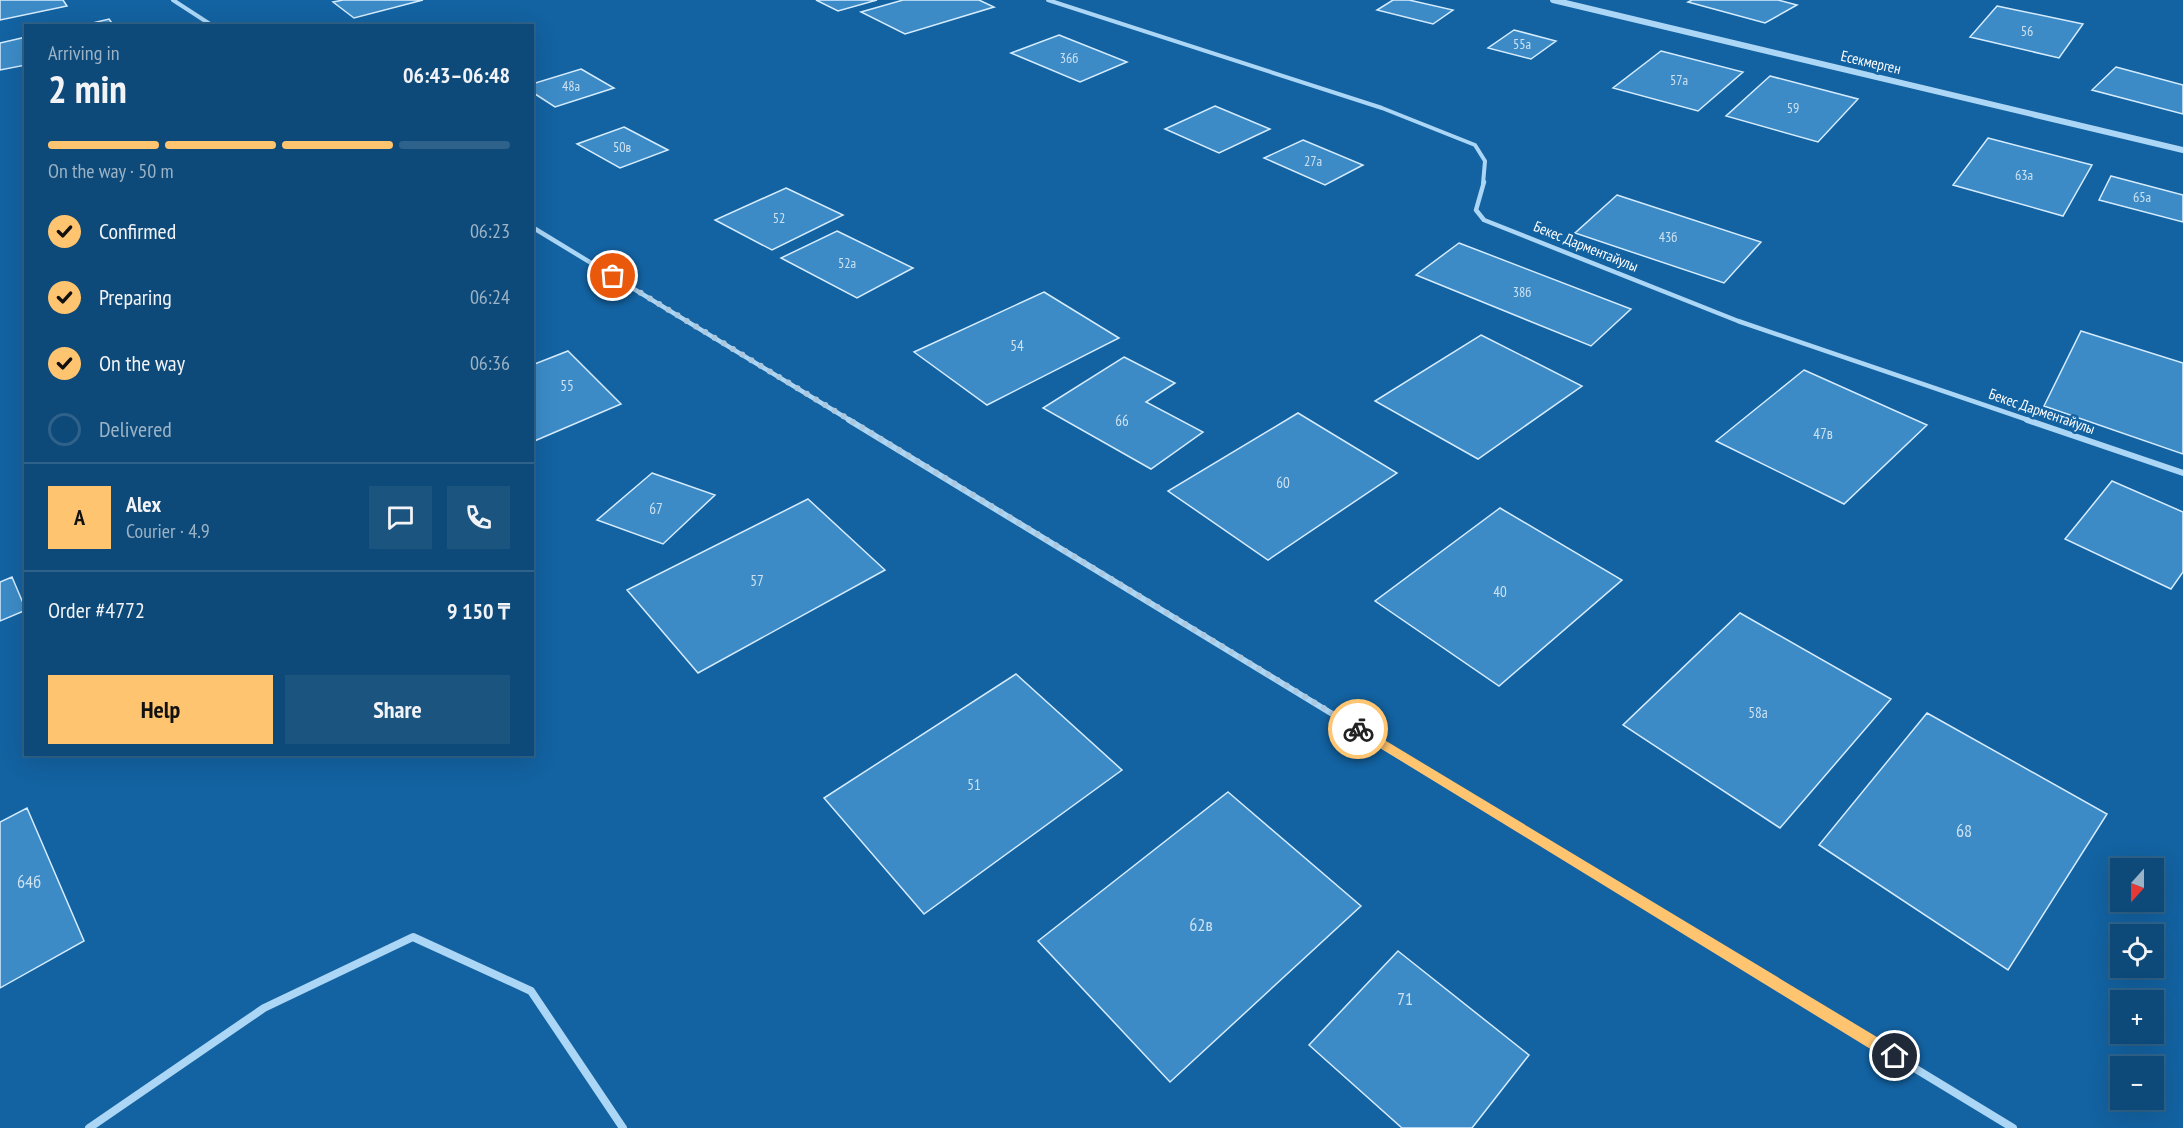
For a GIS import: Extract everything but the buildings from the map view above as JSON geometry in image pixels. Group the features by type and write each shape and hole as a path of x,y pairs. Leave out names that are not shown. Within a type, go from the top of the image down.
{"street":[{"path":"173,0 210,24"},
{"name":"Бекес Дарментайулы","path":"1047,0 1382,108 1475,145 1484,154 1488,165 1476,210 1484,220 1738,321 2183,473"},
{"name":"Eсекмерген","path":"1553,0 2183,150"},
{"path":"534,228 2013,1128"},
{"path":"89,1128 264,1008 413,937 531,991 623,1128"}],"way so far":[{"path":"613,276 1358,729"}],"route":[{"path":"1358,729 1895,1056"}]}
